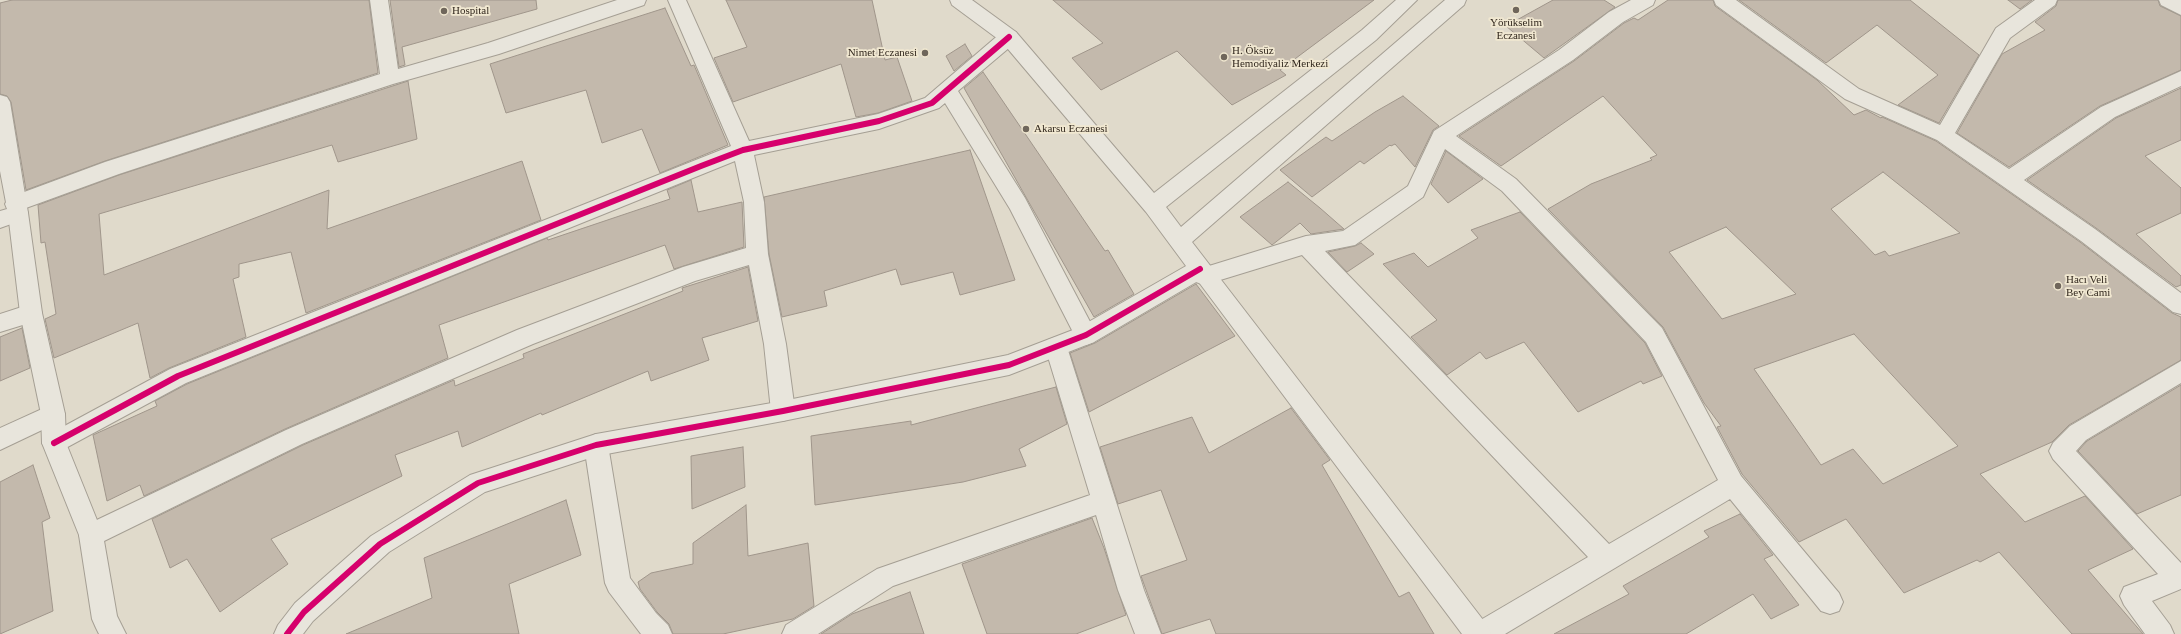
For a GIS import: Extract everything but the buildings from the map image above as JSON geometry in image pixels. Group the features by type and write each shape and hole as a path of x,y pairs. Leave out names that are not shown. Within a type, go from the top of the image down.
{"street":[{"path":"379,0 390,78"},
{"path":"11,212 112,168 390,78 492,49 637,0"},
{"path":"677,0 743,150 754,202 757,254 774,337 783,411"},
{"path":"959,0 1009,38 1153,206 1479,634 1734,484"},
{"path":"1153,206 1369,35 1408,0"},
{"path":"1180,241 1457,0"},
{"path":"287,634 304,612 380,544 478,483 596,445 783,411 1009,365 1086,335 1202,272 1306,245 1348,239 1416,191 1441,136 1566,55 1616,17 1646,0"},
{"path":"1723,0 1852,94 1944,135 2088,235 2181,305"},
{"path":"1944,135 2003,33 2048,0"},
{"path":"2168,0 2181,8"},
{"path":"54,443 178,376 743,150 879,122 932,103 1009,38"},
{"path":"2009,180 2108,112 2181,78"},
{"path":"947,89 1018,204 1086,335"},
{"path":"0,102 11,212 53,414 54,443 91,535 105,619 113,634"},
{"path":"1441,136 1509,185 1654,335 1734,484 1830,602"},
{"path":"1306,245 1606,558"},
{"path":"91,535 294,437 526,337 691,273 757,254"},
{"path":"0,324 31,313"},
{"path":"1056,347 1105,501 1131,590 1148,634"},
{"path":"2161,634 2133,596 2178,578 2061,452 2078,433 2181,371"},
{"path":"0,438 53,414"},
{"path":"596,445 618,583 647,622 659,634"},
{"path":"795,634 886,577 1105,501"}],"cycle path":[{"path":"54,443 178,376 701,166 743,150 879,121 932,103 1009,37"},
{"path":"287,634 304,612 380,544 478,483 596,445 783,411 1009,365 1086,335 1200,269"}],"place":[{"name":"Yörükselim Eczanesi","path":"1516,10"},
{"name":"Hospital","path":"444,11"},
{"name":"Nimet Eczanesi","path":"925,53"},
{"name":"H. Öksüz Hemodiyaliz Merkezi","path":"1224,57"},
{"name":"Akarsu Eczanesi","path":"1026,129"},
{"name":"Hacı Veli Bey Cami","path":"2058,286"}]}
